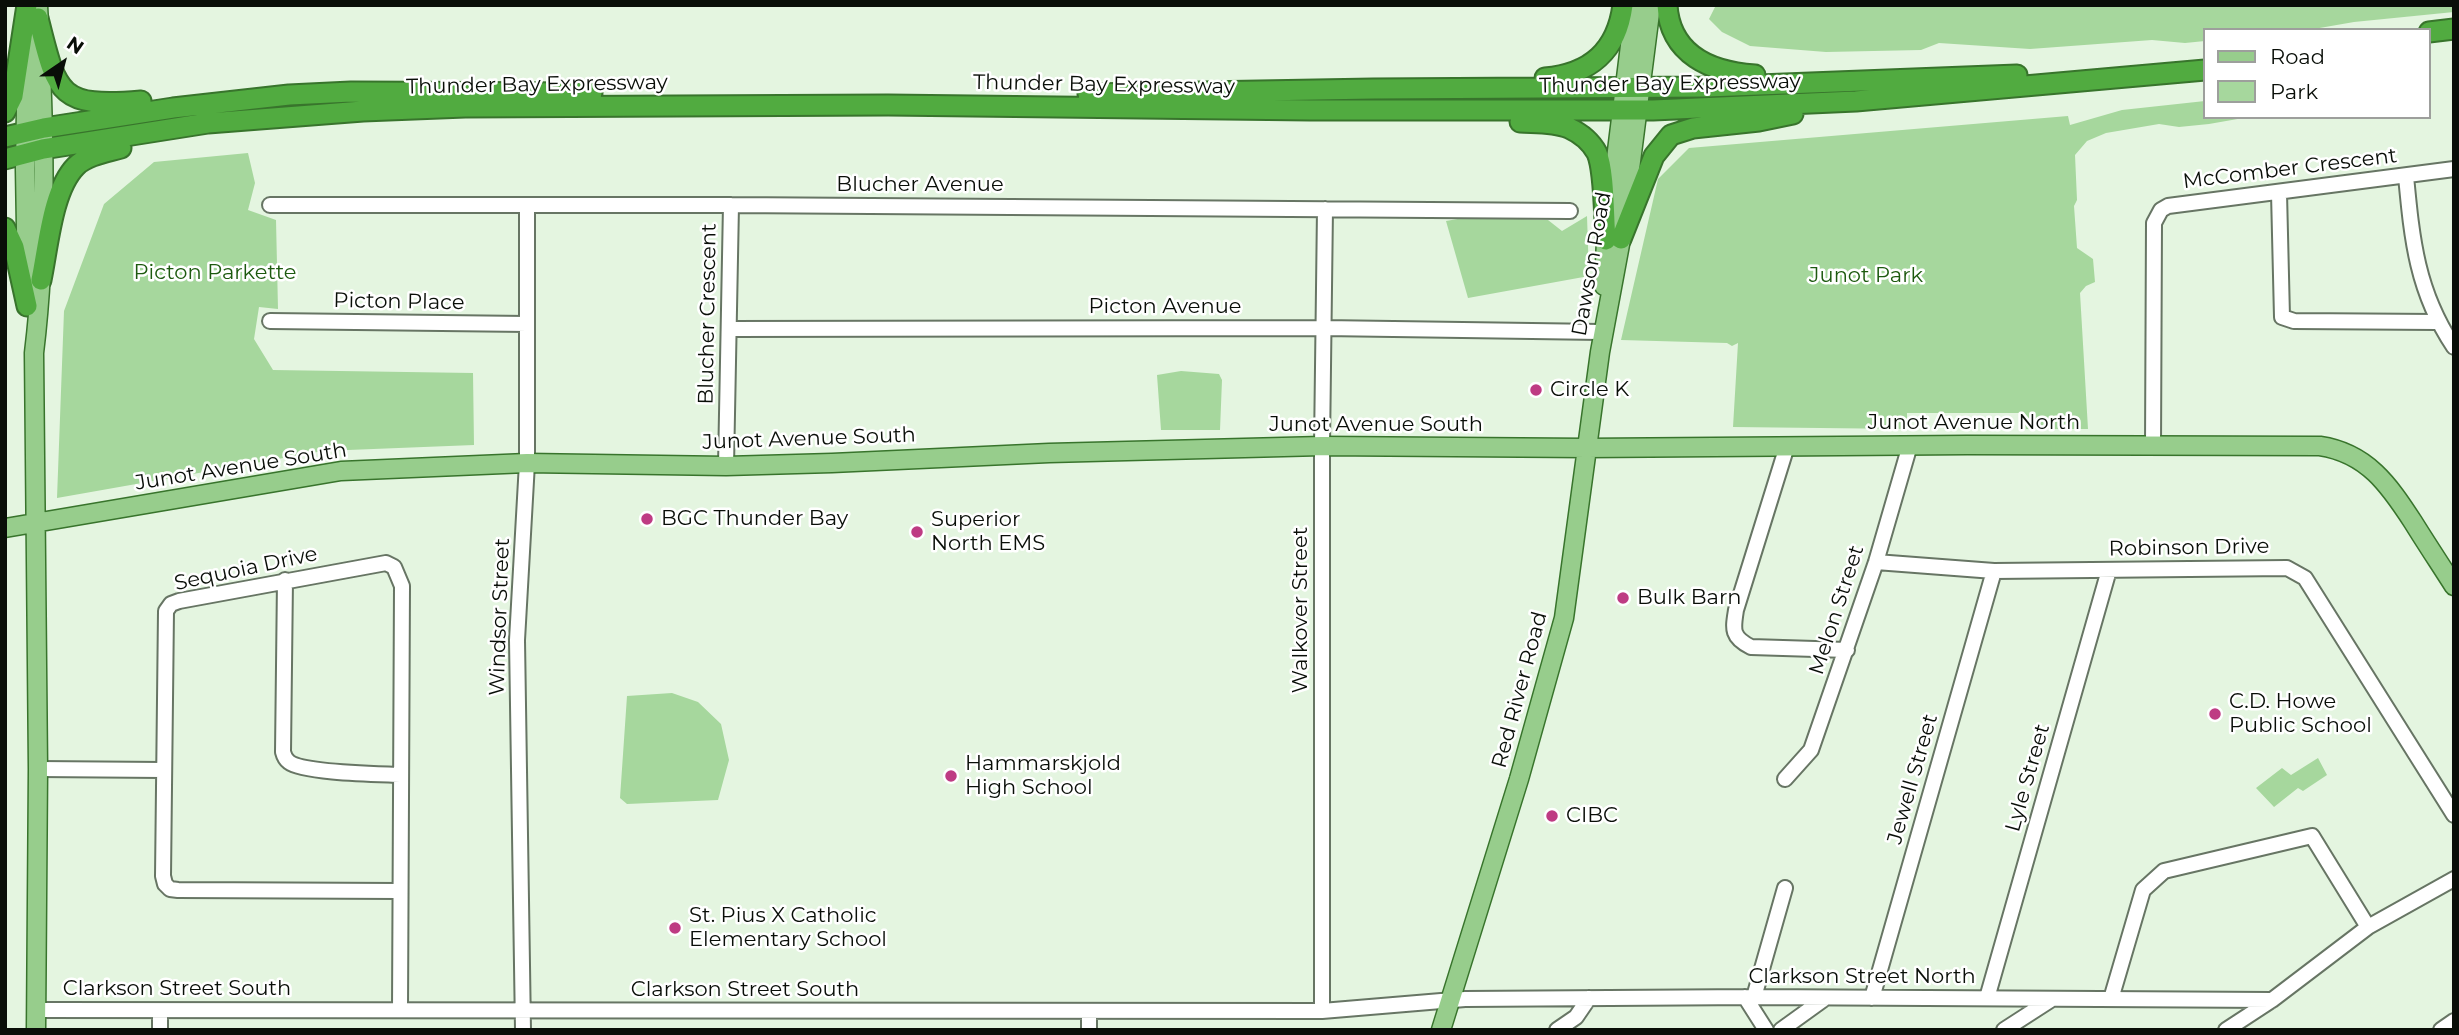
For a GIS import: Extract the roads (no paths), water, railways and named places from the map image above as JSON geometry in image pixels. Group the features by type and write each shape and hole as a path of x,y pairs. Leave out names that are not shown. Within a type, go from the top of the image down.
{"highway":[{"path":"1414,89 1576,73 1598,58 1611,44 1623,5"},
{"path":"1667,5 1669,23 1681,45 1717,70 1846,81"},
{"path":"33,8 58,82 66,91 85,102 100,104 180,98 268,97"},
{"path":"5,113 13,96 33,8"},
{"path":"2431,32 2454,29"},
{"path":"2431,43 2454,40"},
{"name":"Thunder Bay Expressway","path":"5,137 173,108 268,97 351,92 1020,96 1634,88 1997,76 2204,58"},
{"name":"Thunder Bay Expressway","path":"5,159 34,151 208,123 363,111 465,107 643,106 1631,110 1856,101 2204,70"},
{"path":"1614,239 1654,156 1671,135 1693,128 1759,121 1856,101"},
{"path":"1405,111 1463,121 1549,124 1577,133 1587,140 1600,162 1614,239"},
{"path":"41,280 58,196 77,164 102,153 256,119"},
{"path":"5,228 14,247 27,306"}],"main road":[{"name":"Dawson Road","path":"1634,88 1635,5"},
{"name":"Dawson Road","path":"1601,352 1601,332 1634,88 1651,5"},
{"path":"33,8 35,130 27,306 34,353"},
{"path":"34,151 41,280 34,353 38,768 36,1030"},
{"name":"Dawson Road","path":"1601,352 1614,239"},
{"name":"Red River Road","path":"1441,1030 1519,779 1564,618 1601,352"},
{"name":"Junot Avenue North","path":"1587,448 1910,445 2320,446 2344,452 2376,471 2393,491 2454,586"},
{"name":"Junot Avenue South","path":"5,528 341,471 527,463 726,466 1049,453 1322,446 1587,448"}],"street":[{"name":"McComber Crescent","path":"2153,446 2154,223 2157,215 2168,206 2454,169"},
{"path":"2406,176 2416,261 2422,285 2437,322 2454,347"},
{"path":"2279,193 2283,317 2294,321 2437,322"},
{"name":"Blucher Avenue","path":"270,205 731,205 1570,211"},
{"name":"Windsor Street","path":"523,1030 517,640 527,463 527,205"},
{"name":"Blucher Crescent","path":"726,466 731,205"},
{"name":"Walkover Street","path":"1322,1011 1322,446 1325,209"},
{"name":"Picton Place","path":"270,321 527,324"},
{"name":"Picton Avenue","path":"730,329 1324,328 1601,332"},
{"name":"Melon Street","path":"1785,779 1811,750 1876,562 1910,445"},
{"path":"1787,446 1736,610 1733,629 1740,642 1751,647 1847,650"},
{"name":"Robinson Drive","path":"1876,562 1994,571 2287,568 2305,578 2454,815"},
{"name":"Sequoia Drive","path":"400,891 170,889 165,884 163,770 166,611 171,604 285,580 386,563 394,567 402,586 400,1010"},
{"name":"Lyle Street","path":"1987,998 2109,570"},
{"name":"Jewell Street","path":"1872,998 1994,571"},
{"path":"285,580 285,759 289,763 307,768 400,775"},
{"path":"38,768 163,770"},
{"path":"2110,999 2143,890 2164,872 2312,836 2368,927"},
{"path":"2226,1030 2272,1000 2368,927 2454,879"},
{"path":"1766,1030 1749,997 1785,888"},
{"name":"Clarkson Street North","path":"1452,999 1749,997 2272,1000"},
{"path":"1557,1030 1576,1017 1589,998"},
{"path":"2004,1030 2053,998"},
{"name":"Clarkson Street South","path":"36,1010 1322,1011 1452,999"},
{"path":"1781,1030 1824,999"},
{"path":"160,1012 160,1030"},
{"path":"1089,1012 1089,1030"},
{"path":"2441,1030 2454,1021"}],"place":[{"name":"Circle K","path":"1536,390"},
{"name":"BGC Thunder Bay","path":"647,519"},
{"name":"Superior North EMS","path":"917,532"},
{"name":"Bulk Barn","path":"1623,598"},
{"name":"C.D. Howe Public School","path":"2215,714"},
{"name":"Hammarskjold High School","path":"951,776"},
{"name":"CIBC","path":"1552,816"},
{"name":"St. Pius X Catholic Elementary School","path":"675,928"}],"park label":[{"name":"Picton Parkette","path":"215,273"},
{"name":"Junot Park","path":"1866,276"}]}
